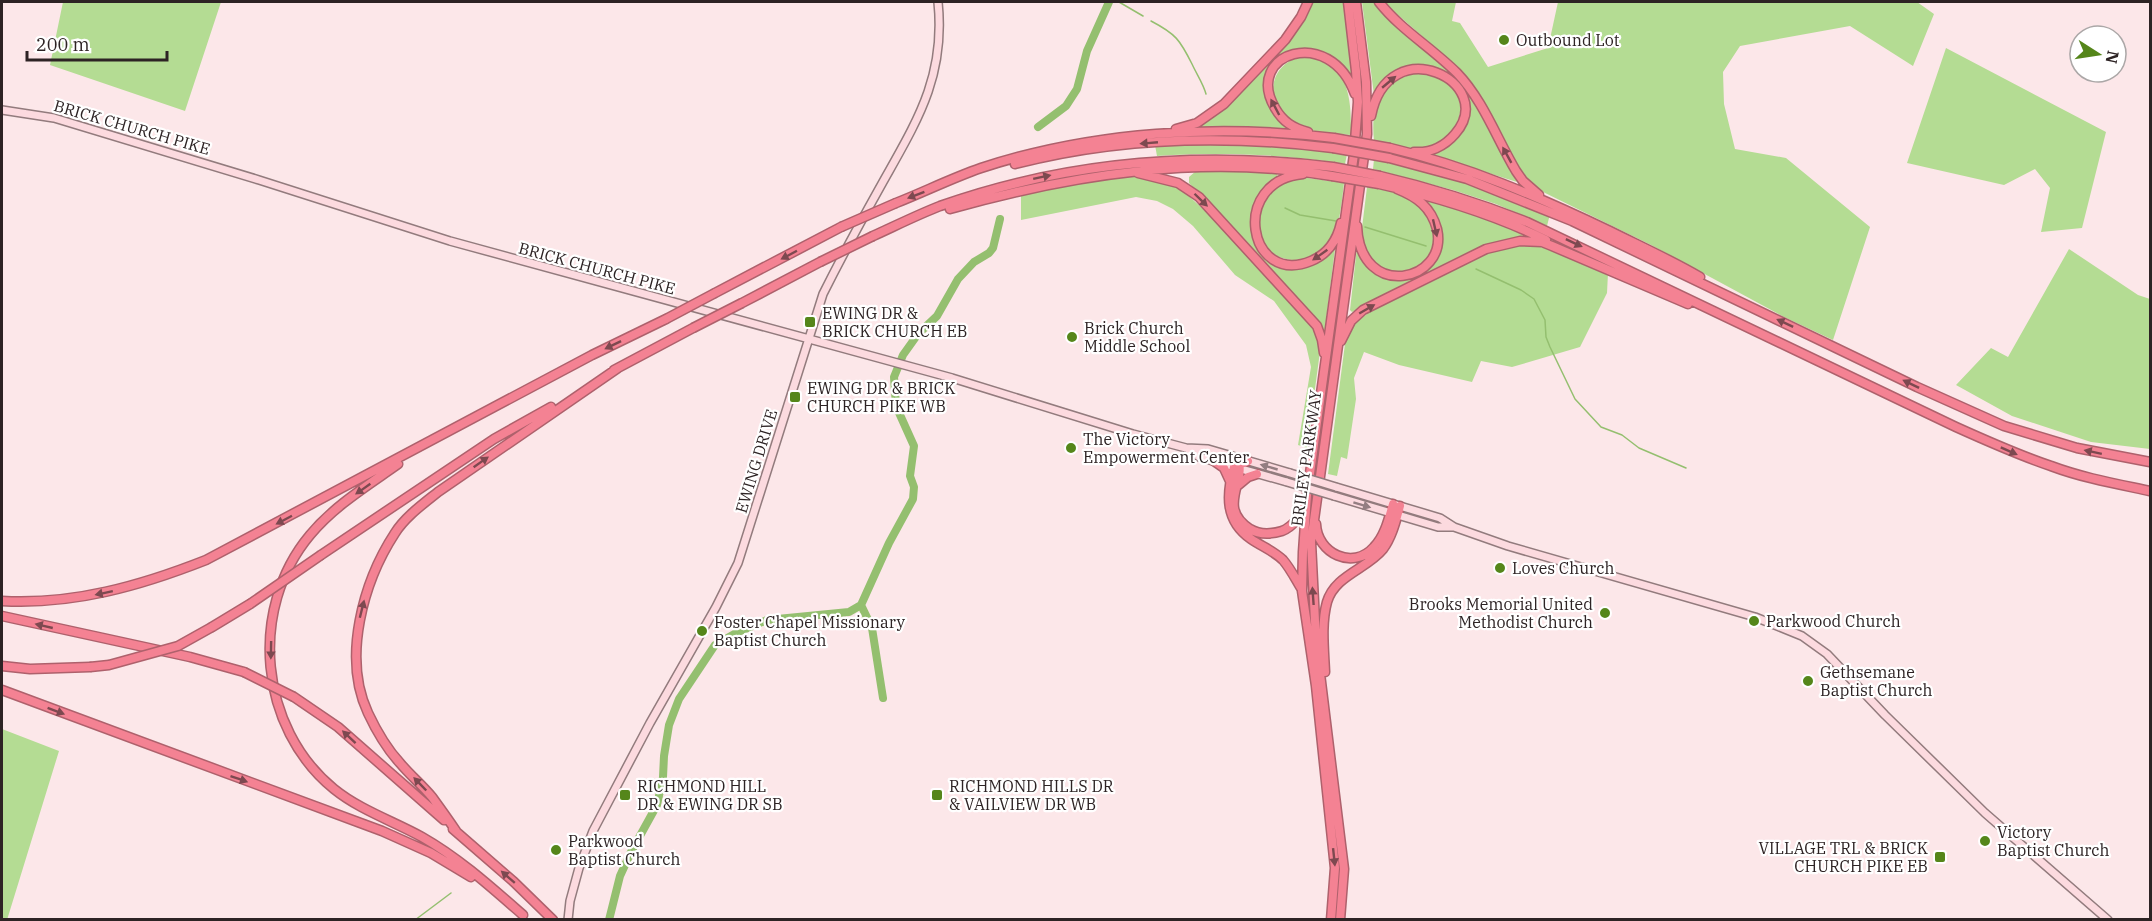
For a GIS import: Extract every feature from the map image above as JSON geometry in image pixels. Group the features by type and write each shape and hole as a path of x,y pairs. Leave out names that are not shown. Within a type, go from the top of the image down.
{"highway":[{"path":"2,601 70,600 157,580 206,560 592,355 666,319 841,227 979,169 1083,142 1154,133 1197,123 1224,104 1285,40 1308,2"},
{"name":"BRILEY PARKWAY","path":"1331,920 1335,868 1316,686 1302,591 1303,541 1308,495 1351,185 1358,102 1348,2"},
{"name":"BRILEY PARKWAY","path":"1340,920 1344,869 1316,641 1311,542 1367,134 1366,82 1356,2"},
{"path":"1379,2 1390,15 1466,83 1516,171 1523,181 1544,200"},
{"path":"1358,102 1342,69 1327,58 1312,53 1297,52 1279,61 1268,83 1273,105 1281,118 1292,127 1322,136 1334,143 1446,172 1519,198 2004,426 2077,448 2151,462"},
{"path":"1367,134 1373,105 1386,83 1414,70 1439,73 1454,83 1461,93 1464,107 1462,123 1454,136 1439,147 1426,152 1403,151"},
{"path":"1154,133 1216,132 1322,136"},
{"path":"936,187 1026,162 1077,151 1124,145 1176,141 1246,140 1334,143 1390,148 1456,167 1544,200 1677,264 1758,310"},
{"path":"2,666 30,669 109,665 178,646 250,604 494,439 618,368 873,236 938,207 1018,183 1107,166 1173,159 1261,160 1434,189 1485,205 1527,222 2019,455 2106,483 2151,491"},
{"path":"907,221 1032,189 1129,171 1222,166 1300,170 1320,174"},
{"path":"1129,171 1178,183 1199,197 1317,326 1322,340 1325,366"},
{"path":"1332,172 1288,177 1272,185 1261,198 1254,220 1256,236 1265,252 1278,262 1295,265 1305,263 1314,260 1332,246 1340,227 1351,185"},
{"path":"1358,199 1358,237 1363,255 1368,262 1380,272 1398,277 1424,268 1437,247 1438,234 1435,222 1422,202 1413,195 1379,180"},
{"path":"1397,189 1438,198 1523,229 1723,320 1767,336"},
{"path":"1332,376 1342,338 1358,314 1453,265 1497,245 1520,241 1542,242 1579,256"},
{"path":"456,831 431,796 398,762 367,711 360,687 357,657 360,614 370,580 395,532 416,510 618,368"},
{"path":"428,444 334,510 295,556 284,577 274,612 270,653 274,694 287,730 298,748 310,765 333,788 350,800 436,845 484,880 526,917"},
{"path":"1321,458 1322,474 1316,527 1321,543 1329,551 1347,558 1366,554 1375,547 1395,510"},
{"path":"1214,461 1224,468 1233,484 1235,508 1241,521 1255,532 1267,534 1284,530 1294,523 1308,495"},
{"path":"1240,464 1228,508 1235,523 1249,537 1282,560 1302,591"},
{"path":"1233,484 1257,474"},
{"path":"1326,717 1324,621 1328,600 1348,574 1372,560 1384,549 1395,510"},
{"path":"2,616 190,657 244,672 294,697 338,727 514,882 552,919"},
{"path":"2,690 405,840 470,877 526,917"}],"main road":[{"name":"EWING DRIVE","path":"568,920 576,879 593,831 650,723 721,598 738,562 823,294 922,111 939,56 938,2"},
{"name":"BRICK CHURCH PIKE","path":"2,110 54,118 461,244 915,368 1186,448 1208,449 1257,474 1334,496 1395,510"},
{"name":"BRICK CHURCH PIKE","path":"1186,448 1199,457 1214,461 1290,473 1336,487 1438,527 1454,528 1508,546 1755,617 1802,636 1827,654 1885,716 1985,813 2108,920"}],"green space":[{"path":"63,2 221,2 185,111 50,65"},
{"path":"1312,2 1343,2 1352,72 1350,78 1339,64 1325,54 1309,50 1291,51 1267,77 1277,118 1285,129 1196,127 1208,121 1232,101 1297,31"},
{"path":"1362,2 1376,2 1454,75 1475,102 1517,182 1428,154 1442,149 1467,108 1451,77 1443,72 1428,67 1381,85 1374,95"},
{"path":"1385,2 1456,2 1452,21 1460,23 1488,67 1548,48 1558,2 1917,2 1934,14 1913,66 1850,26 1740,46 1723,72 1724,104 1735,149 1786,158 1870,227 1833,340 1784,317 1651,245 1537,189 1516,162 1483,100 1463,72"},
{"path":"1946,48 2106,132 2082,228 2041,232 2050,188 2035,169 2004,185 1907,163"},
{"path":"1299,57 1315,58 1328,63 1344,81 1350,106 1351,135 1320,132 1298,126 1277,106 1273,86 1276,77 1288,62"},
{"path":"1417,73 1438,78 1454,89 1459,98 1460,109 1454,128 1436,143 1419,148 1374,140 1374,116 1381,96 1395,82"},
{"path":"1236,143 1347,154 1345,164 1251,155 1157,156 1155,145"},
{"path":"1374,159 1422,169 1466,182 1550,214 1547,226 1496,204 1373,169"},
{"path":"1196,171 1277,174 1278,178 1258,200 1252,228 1255,242 1261,253 1272,262 1288,267 1299,265 1335,249 1323,332 1313,314 1189,183 1189,177"},
{"path":"1129,175 1163,181 1180,188 1226,230 1313,325 1321,344 1307,448 1298,445 1311,367 1306,345 1274,301 1235,275 1193,226 1173,209 1157,201 1136,197 1021,220 1021,194"},
{"path":"1308,178 1344,183 1338,221 1329,243 1321,252 1295,260 1284,258 1269,251 1261,240 1258,231 1259,213 1267,197 1281,184 1294,179"},
{"path":"1367,187 1407,196 1426,213 1431,224 1433,242 1428,256 1418,266 1405,271 1391,271 1378,265 1367,253 1361,236"},
{"path":"1426,200 1489,220 1537,239 1522,238 1352,312 1350,310 1357,247 1368,266 1384,276 1403,278 1423,272 1440,228 1435,212"},
{"path":"1524,244 1556,252 1608,273 1607,293 1580,347 1512,367 1481,361 1472,382 1399,365 1364,352 1354,378 1356,399 1347,459 1341,457 1337,476 1328,474 1345,344 1349,332 1359,320 1377,308 1473,260 1498,250"},
{"path":"2069,249 2138,295 2150,299 2150,449 2091,442 2012,416 1956,385 1991,348 2008,357"},
{"path":"2,729 59,751 7,920 2,919"}],"waterway":[{"path":"1038,127 1066,106 1077,89 1087,51 1109,2"},
{"path":"1119,2 1143,16"},
{"path":"1151,21 1172,34 1180,43 1206,94"},
{"path":"1285,208 1300,215 1336,221"},
{"path":"609,920 620,876 657,805 669,725 679,699 715,645 767,620 849,612 861,605 889,543 913,499 914,487 910,476 914,446 896,406 894,377 903,355 918,334 937,316 958,279 974,262 993,248 1000,219"},
{"path":"1365,227 1426,246"},
{"path":"1476,269 1521,290 1534,299 1545,320 1546,337 1550,347 1575,399 1601,427 1622,435 1639,448 1686,468"},
{"path":"861,605 872,628 883,698"},
{"path":"415,920 451,893"}],"place":[{"name":"Outbound Lot","path":"1504,40"},
{"name":"EWING DR & BRICK CHURCH EB","path":"810,322"},
{"name":"Brick Church Middle School","path":"1072,337"},
{"name":"EWING DR & BRICK CHURCH PIKE WB","path":"795,397"},
{"name":"The Victory Empowerment Center","path":"1071,448"},
{"name":"Loves Church","path":"1500,568"},
{"name":"Brooks Memorial United Methodist Church","path":"1605,613"},
{"name":"Parkwood Church","path":"1754,621"},
{"name":"Foster Chapel Missionary Baptist Church","path":"702,631"},
{"name":"Gethsemane Baptist Church","path":"1808,681"},
{"name":"RICHMOND HILL DR & EWING DR SB","path":"625,795"},
{"name":"RICHMOND HILLS DR & VAILVIEW DR WB","path":"937,795"},
{"name":"Victory Baptist Church","path":"1985,841"},
{"name":"Parkwood Baptist Church","path":"556,850"},
{"name":"VILLAGE TRL & BRICK CHURCH PIKE EB","path":"1940,857"}]}
